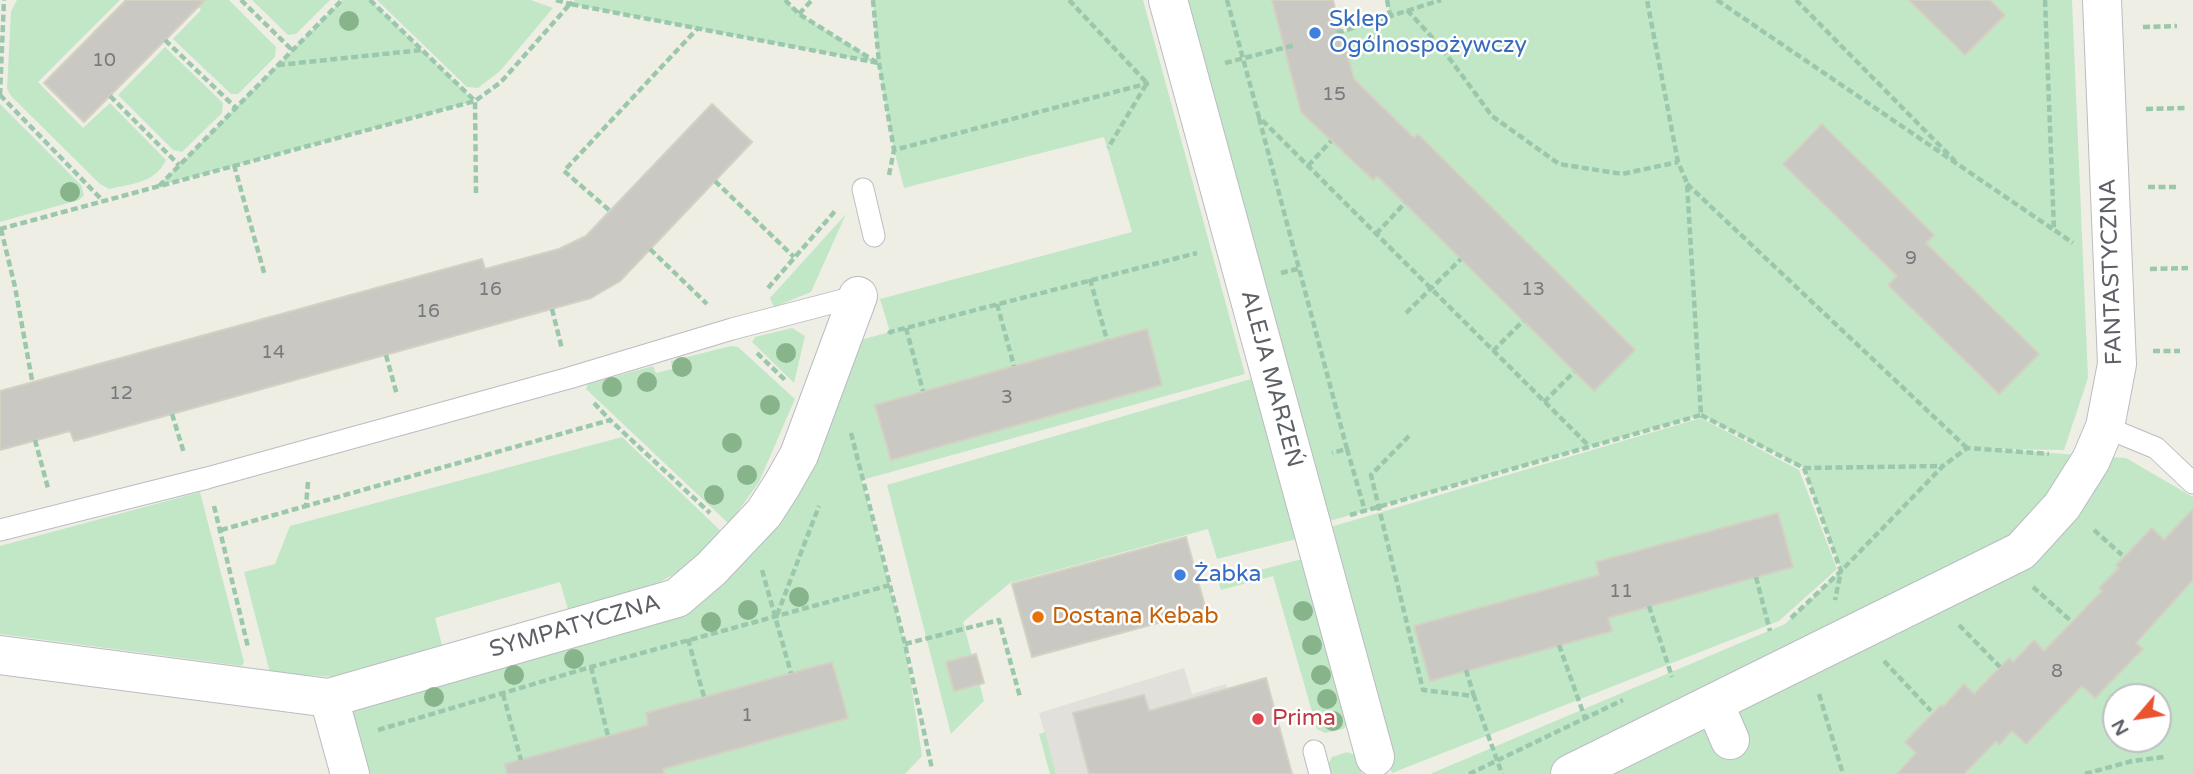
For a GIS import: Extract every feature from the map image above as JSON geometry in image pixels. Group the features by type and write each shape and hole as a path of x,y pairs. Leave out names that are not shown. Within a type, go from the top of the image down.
{"street":[{"name":"ALEJA MARZEŃ","path":"1168,0 1376,757"},
{"name":"FANTASTYCZNA","path":"1570,774 2021,551 2062,506 2091,460 2105,427 2117,364 2102,0"},
{"name":"SYMPATYCZNA","path":"0,655 329,698 677,598 711,569 764,513 799,455 858,296"},
{"path":"329,698 345,756"},
{"path":"1714,703 1730,740"}],"lane":[{"path":"863,190 874,236"},
{"path":"0,530 310,449 569,378 732,328 858,296"},
{"path":"2105,427 2157,448 2193,483"},
{"path":"1314,751 1320,774"}],"path":[{"path":"242,0 293,51"},
{"path":"158,186 342,0"},
{"path":"370,0 475,102 476,193"},
{"path":"556,0 878,64"},
{"path":"785,0 799,14 878,64"},
{"path":"799,14 812,0"},
{"path":"650,248 732,328 839,206 889,175 894,150 878,64 873,0"},
{"path":"1069,0 1147,83"},
{"path":"1227,0 1365,511"},
{"path":"1387,0 1390,15"},
{"path":"1337,33 1441,0"},
{"path":"1647,0 1678,162 1687,183 1701,415"},
{"path":"1717,0 2081,249"},
{"path":"1796,0 1964,170"},
{"path":"2045,0 2054,230"},
{"path":"2,1 0,95 103,201"},
{"path":"32,380 15,287 0,229 475,102 501,82 573,2"},
{"path":"1407,10 1441,47 1492,116 1559,164 1622,174 1678,162"},
{"path":"2141,27 2177,26"},
{"path":"610,210 564,172 698,28"},
{"path":"165,40 236,108"},
{"path":"1232,62 1295,45"},
{"path":"278,65 423,50"},
{"path":"894,150 1187,73"},
{"path":"1108,148 1147,83"},
{"path":"110,96 179,165"},
{"path":"2141,109 2187,108"},
{"path":"1259,117 1588,446"},
{"path":"1308,166 1331,141"},
{"path":"234,165 265,276"},
{"path":"715,181 794,257"},
{"path":"1687,183 1967,448 2057,454"},
{"path":"2143,187 2178,187"},
{"path":"1376,234 1405,203"},
{"path":"885,344 890,332 1210,250 1234,241"},
{"path":"1406,313 1461,259"},
{"path":"2141,269 2188,268"},
{"path":"1090,279 1107,340"},
{"path":"997,304 1014,366"},
{"path":"1493,351 1523,321"},
{"path":"906,328 923,391"},
{"path":"386,355 404,423"},
{"path":"1544,402 1574,372"},
{"path":"172,414 220,530 258,689"},
{"path":"1312,526 1701,415 1804,468 1943,466"},
{"path":"220,530 610,420 758,557 791,673"},
{"path":"844,439 849,426 905,644 932,768"},
{"path":"1409,436 1371,475 1377,507 1423,690 1474,696"},
{"path":"35,440 56,516"},
{"path":"1785,624 1841,571 1943,466 1967,448"},
{"path":"306,506 310,449"},
{"path":"1294,463 1348,449"},
{"path":"1804,468 1841,571 1816,685 1843,774"},
{"path":"776,617 820,503"},
{"path":"2092,528 2122,555"},
{"path":"1756,577 1770,631"},
{"path":"2024,579 2071,621"},
{"path":"345,756 503,694 590,667 890,585"},
{"path":"677,598 704,697"},
{"path":"1649,606 1672,677 1660,683"},
{"path":"1951,617 2000,667"},
{"path":"905,644 999,620 1020,697"},
{"path":"1758,637 1777,628"},
{"path":"1559,645 1585,718"},
{"path":"1878,654 1931,711"},
{"path":"590,667 608,736"},
{"path":"1466,670 1502,774"},
{"path":"503,694 521,760"},
{"path":"1469,774 1635,695"},
{"path":"2085,774 2132,761 2164,757"}],"shaded area":[{"path":"1184,668 1192,694 1226,684 1250,774 1056,774 1039,713"}],"green space":[{"path":"17,0 120,0 38,82 83,128 110,103 166,160 155,174 142,181 109,189 100,184 11,96 7,89 11,11"},
{"path":"192,0 229,0 276,47 275,57 238,94 231,94 173,39 201,10"},
{"path":"252,0 330,0 296,34 288,35"},
{"path":"342,0 370,0 475,101 158,186"},
{"path":"377,0 531,0 553,8 500,71 478,88 467,87"},
{"path":"575,0 785,0 799,14 878,63 570,4"},
{"path":"873,0 1143,0 1245,374 862,480 905,644 922,756 905,774 350,774 329,698 677,598 739,539 841,345 890,332 880,299 1132,232 1104,137 904,188 878,63"},
{"path":"1168,0 1272,0 1285,48 1350,30 1390,15 1387,0 2072,0 2088,378 2064,450 1990,449 2126,458 2193,497 2193,774 1430,774 1785,624 1841,570 1804,468 1701,415 1312,526"},
{"path":"165,47 223,103 222,113 182,152 173,150 118,95"},
{"path":"0,104 81,185 84,195 79,200 0,222"},
{"path":"846,214 811,292 774,307 770,298"},
{"path":"792,328 805,336 794,383 752,342 755,337"},
{"path":"731,346 738,347 795,399 759,482 729,524 586,389 588,384 653,366 656,373 672,369 671,361"},
{"path":"1251,379 1297,539 1217,559 1208,529 1010,583 963,622 984,701 951,734 887,485"},
{"path":"1701,418 1799,470 1837,569 1779,621 1392,773 1317,531"},
{"path":"622,437 722,532 690,564 653,585 569,613 560,582 435,618 443,649 353,678 270,673 244,572 275,564 290,526"},
{"path":"200,492 244,662 242,666 0,634 0,546"},
{"path":"1302,559 1349,723 1343,729 1325,733 1317,729 1273,576 1221,590 1218,581"},
{"path":"1045,732 1056,774 1050,774 1039,734"},
{"path":"1347,752 1358,756 1362,774 1329,774 1327,766 1332,757"}],"building":[{"path":"126,0 205,0 84,122 44,83"},
{"path":"1272,0 1333,0 1354,79 1414,138 1418,134 1635,350 1594,391 1377,176 1373,180 1301,112"},
{"path":"1909,0 1990,0 2005,15 1965,55"},
{"path":"712,104 752,142 620,281 591,298 74,441 70,431 0,450 0,391 482,259 485,269 559,249 586,236"},
{"path":"1822,124 1934,235 1926,243 2039,354 1999,394 1888,285 1897,276 1783,164"},
{"path":"1147,329 1162,385 891,460 875,405"},
{"path":"2193,509 2193,580 2136,643 2143,649 2110,683 2102,683 2102,691 2095,698 2082,686 2026,744 2012,731 1999,745 1996,741 1964,774 1897,774 1916,753 1905,742 1964,684 1974,694 2009,658 2013,662 2034,640 2044,651 2102,591 2099,588 2119,568 2116,565 2152,528 2164,540"},
{"path":"1778,513 1793,567 1608,618 1612,631 1430,681 1414,626 1599,575 1596,562"},
{"path":"1186,537 1206,610 1032,657 1012,584"},
{"path":"976,654 984,683 954,691 946,662"},
{"path":"832,662 848,718 663,769 664,774 507,774 505,764 648,725 646,713"},
{"path":"1266,678 1292,774 1089,774 1073,713 1144,695 1149,711"}],"place":[{"name":"Sklep Ogólnospożywczy","path":"1315,33"},
{"name":"Żabka","path":"1180,575"},
{"name":"Dostana Kebab","path":"1038,617"},
{"name":"Prima","path":"1258,719"}]}
